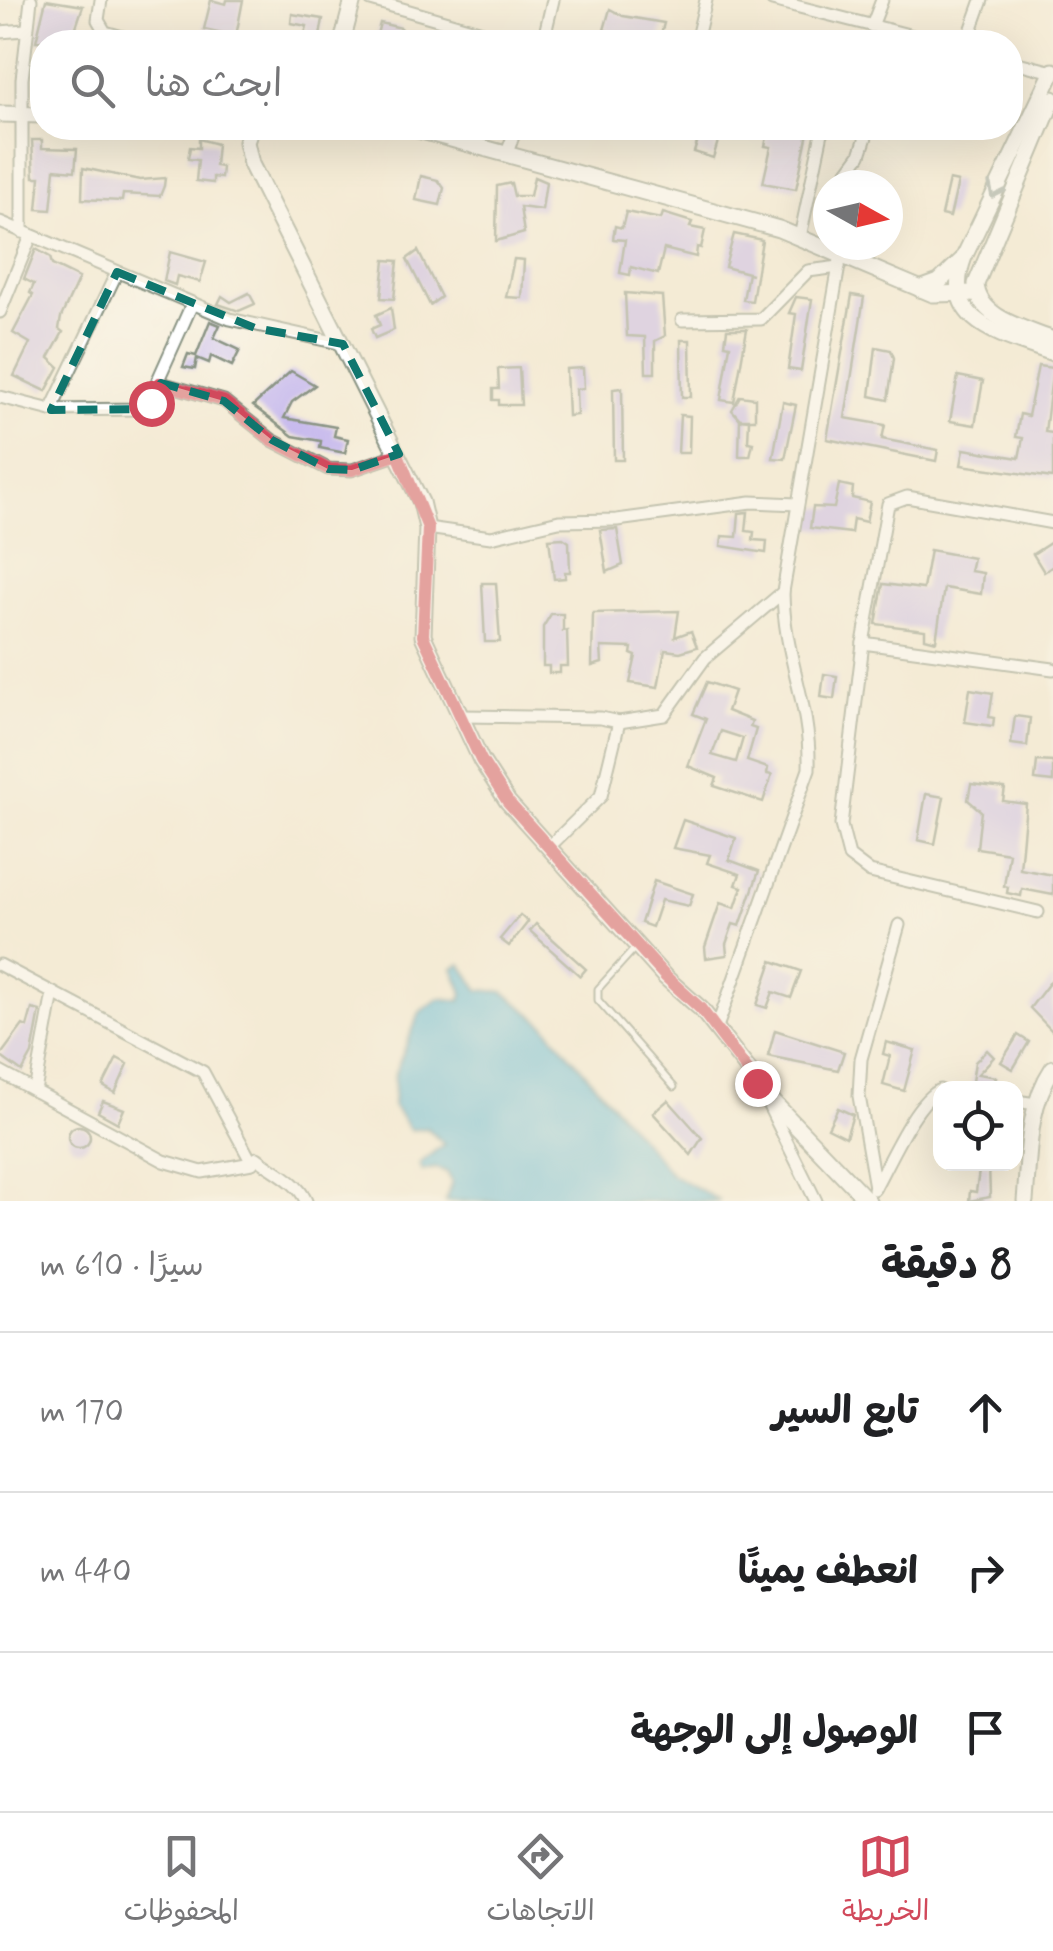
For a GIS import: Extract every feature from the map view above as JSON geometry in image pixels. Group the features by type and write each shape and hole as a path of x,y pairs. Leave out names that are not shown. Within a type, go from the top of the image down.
{"street":[{"path":"0,312 27,234 22,114 31,0"},
{"path":"101,0 98,20 104,30"},
{"path":"345,30 353,0"},
{"path":"371,0 475,30"},
{"path":"546,30 553,0"},
{"path":"699,30 706,0"},
{"path":"872,26 882,0"},
{"path":"972,28 982,0"},
{"path":"780,1 888,30"},
{"path":"0,32 26,30"},
{"path":"1023,64 1053,71 1023,134"},
{"path":"1053,99 979,271 977,293 998,316 1053,340"},
{"path":"0,114 30,114"},
{"path":"247,140 250,164 398,454 428,528 423,636 481,760 508,802 716,1030 757,1083 871,1194"},
{"path":"458,140 813,243"},
{"path":"508,153 512,140"},
{"path":"800,237 820,140"},
{"path":"849,170 865,140"},
{"path":"1020,140 964,257 958,294 964,310 975,320 1053,353"},
{"path":"0,222 254,328 343,344"},
{"path":"920,289 940,282 964,257"},
{"path":"682,320 761,319 822,260"},
{"path":"716,1030 810,769 810,730 786,646 784,592 832,260"},
{"path":"854,260 933,294 977,293"},
{"path":"52,410 117,272"},
{"path":"0,397 52,410 145,409 160,383 192,304"},
{"path":"160,383 224,401 272,440 328,469 352,470 398,454"},
{"path":"1038,912 870,872 849,856 841,825 863,643 888,504 908,497 1053,523"},
{"path":"428,528 491,537 572,520 617,520 751,502 797,504"},
{"path":"461,716 600,718 619,722 664,715 705,658 784,592"},
{"path":"863,643 1053,669"},
{"path":"549,847 601,796 619,722"},
{"path":"871,1194 859,1096 861,1059 899,925"},
{"path":"0,965 203,1072 252,1163"},
{"path":"34,1091 53,993"},
{"path":"1025,1201 1036,1104 1053,1068"},
{"path":"0,1072 164,1161 202,1172 252,1163 257,1158 300,1189 306,1201"},
{"path":"757,1083 816,1201"},
{"path":"871,1194 915,1116 933,1094"},
{"path":"1023,1101 1036,1104"}],"lane":[{"path":"637,946 598,988 598,1000 674,1087"}],"highlighted area":[{"path":"117,272 255,328 343,344 399,454 352,470 328,469 272,440 224,401 161,383 145,409 51,410"}],"water":[{"path":"461,964 479,990 504,992 544,1024 671,1174 720,1201 445,1201 452,1182 447,1172 436,1168 422,1171 419,1164 444,1144 427,1128 410,1130 393,1106 395,1073 420,1012 440,998 461,1001 463,993 453,968"}],"building":[{"path":"46,0 83,6 75,30 39,30"},
{"path":"211,0 226,4 227,0 243,0 237,30 204,29"},
{"path":"610,9 623,16 664,23 662,30 604,30"},
{"path":"292,14 323,19 321,30 306,30 307,26 291,23"},
{"path":"380,23 401,28 400,30 378,30"},
{"path":"32,140 42,140 42,148 77,149 75,171 55,169 51,210 37,209 40,177 34,177"},
{"path":"199,140 217,144 215,166 222,167 221,178 213,177 213,183 196,181 198,160 188,159 190,147 199,148"},
{"path":"698,140 718,140 713,158 694,152"},
{"path":"766,140 806,140 796,189 763,183 771,147 765,146"},
{"path":"83,168 140,180 165,178 164,186 160,196 123,194 122,201 82,199"},
{"path":"421,176 438,180 444,188 440,205 416,200"},
{"path":"534,177 546,182 542,210 520,207 524,233 496,241 497,186 511,183 514,196 530,196"},
{"path":"949,180 958,182 950,217 941,215"},
{"path":"626,212 661,219 663,213 705,230 696,257 664,249 658,274 631,267 630,275 620,273 625,240 613,239 615,226 622,228"},
{"path":"734,234 762,240 752,301 743,300 748,273 752,274 725,267"},
{"path":"36,249 50,257 52,265 79,278 61,317 59,329 63,332 49,358 59,367 46,391 14,376 30,343 13,333 33,295 30,293 34,284 24,279"},
{"path":"418,251 441,297 430,305 407,259"},
{"path":"170,252 206,262 200,282 177,276 175,285 164,281"},
{"path":"514,259 524,260 522,298 506,297"},
{"path":"385,260 398,261 394,299 381,298"},
{"path":"249,293 255,304 239,311 218,304 222,296 231,302"},
{"path":"625,293 662,296 665,336 655,341 655,373 646,373 645,337 627,336"},
{"path":"852,295 864,297 845,418 885,425 882,439 938,450 936,461 827,439"},
{"path":"796,297 812,299 801,371 788,369 796,314 789,313"},
{"path":"391,308 394,330 375,338 371,329 380,325 376,315"},
{"path":"210,321 220,325 214,338 240,350 232,366 211,356 209,363 197,358 195,369 183,367 188,354 196,356"},
{"path":"727,329 747,329 734,402 721,400 730,345 725,344"},
{"path":"681,340 690,340 691,397 682,397"},
{"path":"876,347 891,350 894,358 888,400 870,396"},
{"path":"1038,366 1053,368 1045,432 1053,433 1053,478 961,465 964,449 1019,458 1023,438 1016,437 1020,414 1028,416"},
{"path":"519,368 521,405 499,405 499,400 493,400 493,389 499,389 498,369"},
{"path":"583,368 584,388 576,389 577,415 568,416 566,369"},
{"path":"291,371 315,385 292,402 284,418 336,427 334,436 348,439 345,453 320,448 321,441 293,436 253,406"},
{"path":"958,376 983,381 975,425 950,421"},
{"path":"622,388 623,460 614,460 613,389"},
{"path":"740,396 755,398 755,419 740,419 732,410"},
{"path":"783,402 796,405 785,459 773,458"},
{"path":"680,415 690,416 689,453 678,453"},
{"path":"740,419 749,420 748,442 753,443 750,456 739,456"},
{"path":"839,484 853,487 852,498 870,502 866,522 853,519 851,533 810,528 813,507 834,508"},
{"path":"748,512 746,531 754,532 753,540 767,541 766,553 721,546 722,536 737,537 739,513"},
{"path":"617,529 623,565 607,572 600,530"},
{"path":"563,538 569,542 570,572 565,572 565,578 554,579 549,539"},
{"path":"1053,541 1053,566 1044,572 1033,554"},
{"path":"930,550 973,558 970,571 983,573 981,594 944,588 936,641 925,638 925,630 876,624 883,584 923,589"},
{"path":"482,583 496,583 500,642 485,642"},
{"path":"679,611 675,637 691,631 697,647 680,652 665,650 658,687 630,683 636,656 631,654 632,648 601,647 602,663 592,666 593,613"},
{"path":"551,614 563,614 563,631 567,630 568,666 560,666 560,673 549,673 549,666 543,666 543,627"},
{"path":"824,674 837,676 834,699 821,697"},
{"path":"707,682 734,691 727,711 752,721 750,727 756,729 747,761 768,768 767,774 772,775 763,802 714,786 717,778 688,766 706,719 693,714","holes":["721,731 743,738 736,762 712,755"]},
{"path":"970,689 993,693 989,717 994,718 993,726 965,722"},
{"path":"1015,716 1030,718 1027,746 1011,744"},
{"path":"1037,761 1053,762 1053,782 1035,780"},
{"path":"971,784 1005,788 1003,801 1026,804 1020,869 1053,875 1053,895 1022,889 1021,896 1007,893 1008,887 1004,886 1009,853 977,848 981,811 968,800"},
{"path":"926,794 944,797 935,844 918,840"},
{"path":"683,820 736,838 729,860 759,871 740,926 733,924 726,944 727,955 706,958 705,947 720,903 735,908 742,887 736,885 740,874 707,863 710,855 673,848"},
{"path":"654,881 693,894 689,906 661,900 652,927 641,923"},
{"path":"520,915 528,922 509,946 500,939"},
{"path":"536,924 586,969 580,976 530,931"},
{"path":"772,961 801,971 791,998 773,992 767,1008 757,1005"},
{"path":"1053,978 1053,1032 1030,1008"},
{"path":"32,1009 40,1011 32,1054 22,1072 0,1056 23,1025 27,1027"},
{"path":"775,1030 844,1052 838,1070 768,1056"},
{"path":"1018,1035 1029,1042 1013,1069 1001,1062"},
{"path":"886,1042 915,1050 904,1091 883,1085 890,1056 883,1054"},
{"path":"987,1050 994,1057 978,1074 996,1077 995,1081 972,1081 975,1062"},
{"path":"117,1058 128,1064 115,1093 103,1086"},
{"path":"668,1100 702,1138 691,1155 653,1113"},
{"path":"103,1101 124,1109 118,1123 98,1112"},
{"path":"838,1108 853,1115 846,1137 828,1128"},
{"path":"79,1126 87,1129 87,1145 79,1148 71,1145 68,1137 71,1129"},
{"path":"979,1171 989,1171 990,1197 969,1201 970,1191 976,1192"}],"route":[{"path":"151,403 160,383 224,401 259,432 328,469 352,470 398,454 428,528 423,636 481,760 508,802 665,976 701,1009 757,1083"}]}
